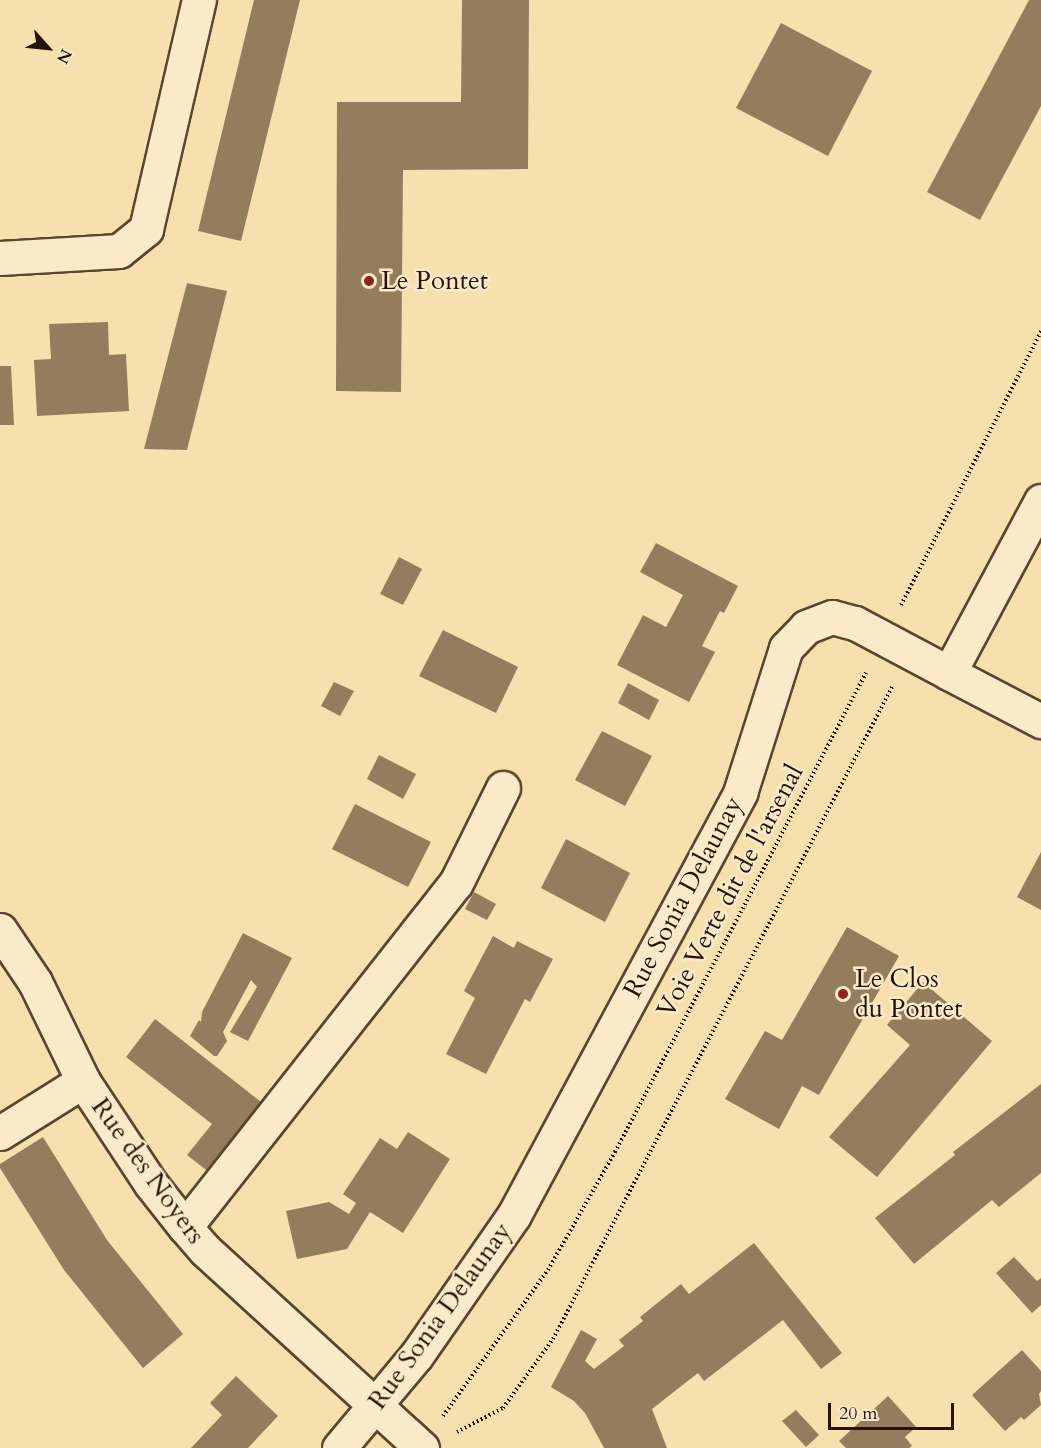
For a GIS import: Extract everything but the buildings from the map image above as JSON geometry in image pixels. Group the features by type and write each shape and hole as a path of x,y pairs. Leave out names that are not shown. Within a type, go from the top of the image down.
{"street":[{"path":"0,258 119,251 133,242 146,229 199,0"},
{"path":"949,673 1041,501"},
{"name":"Rue Sonia Delaunay","path":"339,1448 416,1356 514,1215 740,793 786,648 807,627 832,617 855,623 1041,721"},
{"path":"184,1227 456,883 503,788"},
{"name":"Rue des Noyers","path":"0,930 36,982 83,1082 150,1184 184,1227 205,1250 422,1447"},
{"path":"0,1133 83,1082"}],"path":[{"name":"Voie Verte dit de l'arsenal","path":"422,1447 548,1270 897,646 1041,331"},
{"path":"422,1447 480,1422 503,1408 554,1339 897,646"}],"place":[{"name":"Le Pontet","path":"369,281"},
{"name":"Le Clos du Pontet","path":"843,994"}]}
